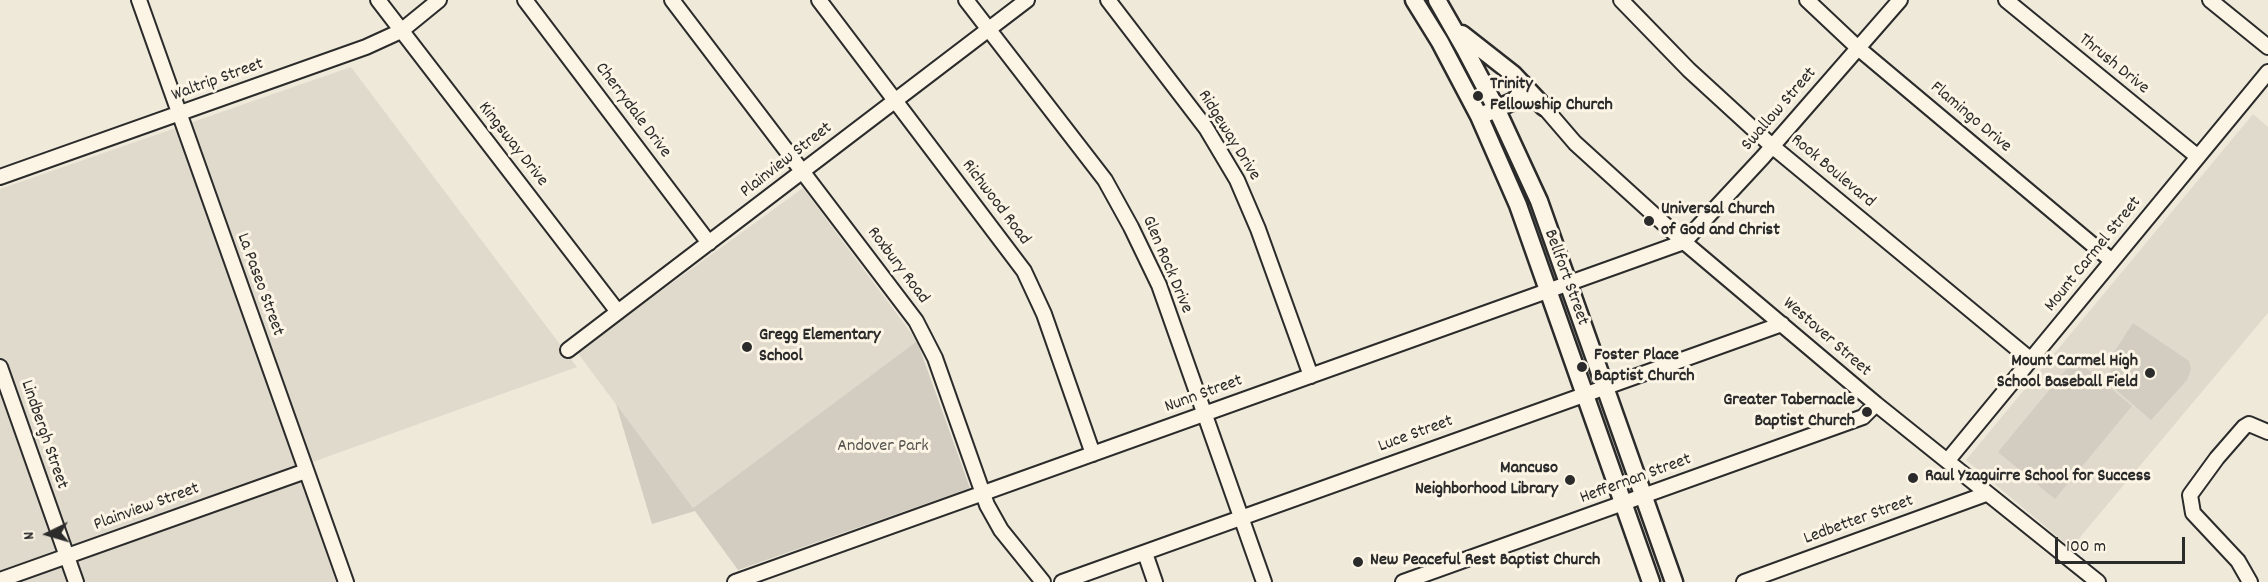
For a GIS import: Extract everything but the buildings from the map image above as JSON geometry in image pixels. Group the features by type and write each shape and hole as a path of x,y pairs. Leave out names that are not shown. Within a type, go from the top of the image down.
{"main road":[{"name":"Bellfort Street","path":"1414,0 1440,42 1479,116 1518,205 1550,290 1651,582"},
{"name":"Bellfort Street","path":"1437,0 1496,108 1539,201 1674,582"},
{"path":"1449,21 1523,84 1544,107"},
{"path":"1514,101 1522,92 1523,84"},
{"path":"1479,116 1514,101 1531,101 1544,107"}],"street":[{"name":"La Paseo Street","path":"139,0 346,582"},
{"name":"Kingsway Drive","path":"378,0 618,312"},
{"name":"Waltrip Street","path":"0,177 366,47 401,30 439,0"},
{"name":"Cherrydale Drive","path":"525,0 709,243"},
{"name":"Roxbury Road","path":"672,0 916,321 935,358 987,505 1000,530 1043,582"},
{"name":"Richwood Road","path":"819,0 1024,271 1044,314 1093,454"},
{"name":"Glen Rock Drive","path":"966,0 1105,180 1131,227 1159,285 1264,582"},
{"name":"Plainview Street","path":"568,350 1027,0"},
{"name":"Ridgeway Drive","path":"1108,0 1206,128 1238,180 1311,376"},
{"name":"Rook Boulevard","path":"1621,0 1689,70 1772,146 2031,360"},
{"name":"Flamingo Drive","path":"1807,0 1858,48 2112,261"},
{"name":"Swallow Street","path":"1684,242 1900,0"},
{"name":"Thrush Drive","path":"2006,0 2198,157"},
{"path":"2210,0 2268,47"},
{"name":"Mount Carmel Street","path":"1948,460 2268,72"},
{"name":"Westover Street","path":"1544,107 1575,143 1684,242 1876,404 1948,460 2083,578 2098,582"},
{"name":"Nunn Street","path":"742,581 1684,242"},
{"name":"Luce Street","path":"1062,582 1782,324"},
{"name":"Lindbergh Street","path":"0,367 76,582"},
{"name":"Heffernan Street","path":"1403,582 1863,417 1876,404"},
{"path":"2250,582 2238,561 2193,513 2190,495 2244,427 2249,424 2268,432"},
{"name":"Plainview Street","path":"0,580 306,471"},
{"name":"Ledbetter Street","path":"1744,582 1986,494"},
{"path":"1145,553 1155,582"}],"shaded area":[{"path":"351,67 577,367 296,468 336,582 0,582 0,189"},
{"path":"2253,114 2268,127 2268,313 2071,548 1966,460"},
{"name":"Gregg Elementary School","path":"803,188 917,341 693,508 577,352"}],"green space":[{"name":"Mount Carmel High School Baseball Field","path":"2133,323 2189,361 2191,369 2187,380 2151,420 2114,388 2110,376 2112,355"},
{"name":"Andover Park","path":"917,341 970,488 738,570 695,511 652,524 616,404 693,508"},
{"path":"2075,359 2132,406 2055,499 1998,452"}],"place":[{"name":"Trinity Fellowship Church","path":"1478,96"},
{"name":"Universal Church of God and Christ","path":"1649,221"},
{"name":"Gregg Elementary School","path":"747,347"},
{"name":"Foster Place Baptist Church","path":"1582,367"},
{"name":"Mount Carmel High School Baseball Field","path":"2150,373"},
{"name":"Greater Tabernacle Baptist Church","path":"1867,412"},
{"name":"Raul Yzaguirre School for Success","path":"1913,478"},
{"name":"Mancuso Neighborhood Library","path":"1570,480"},
{"name":"New Peaceful Rest Baptist Church","path":"1358,562"}]}
